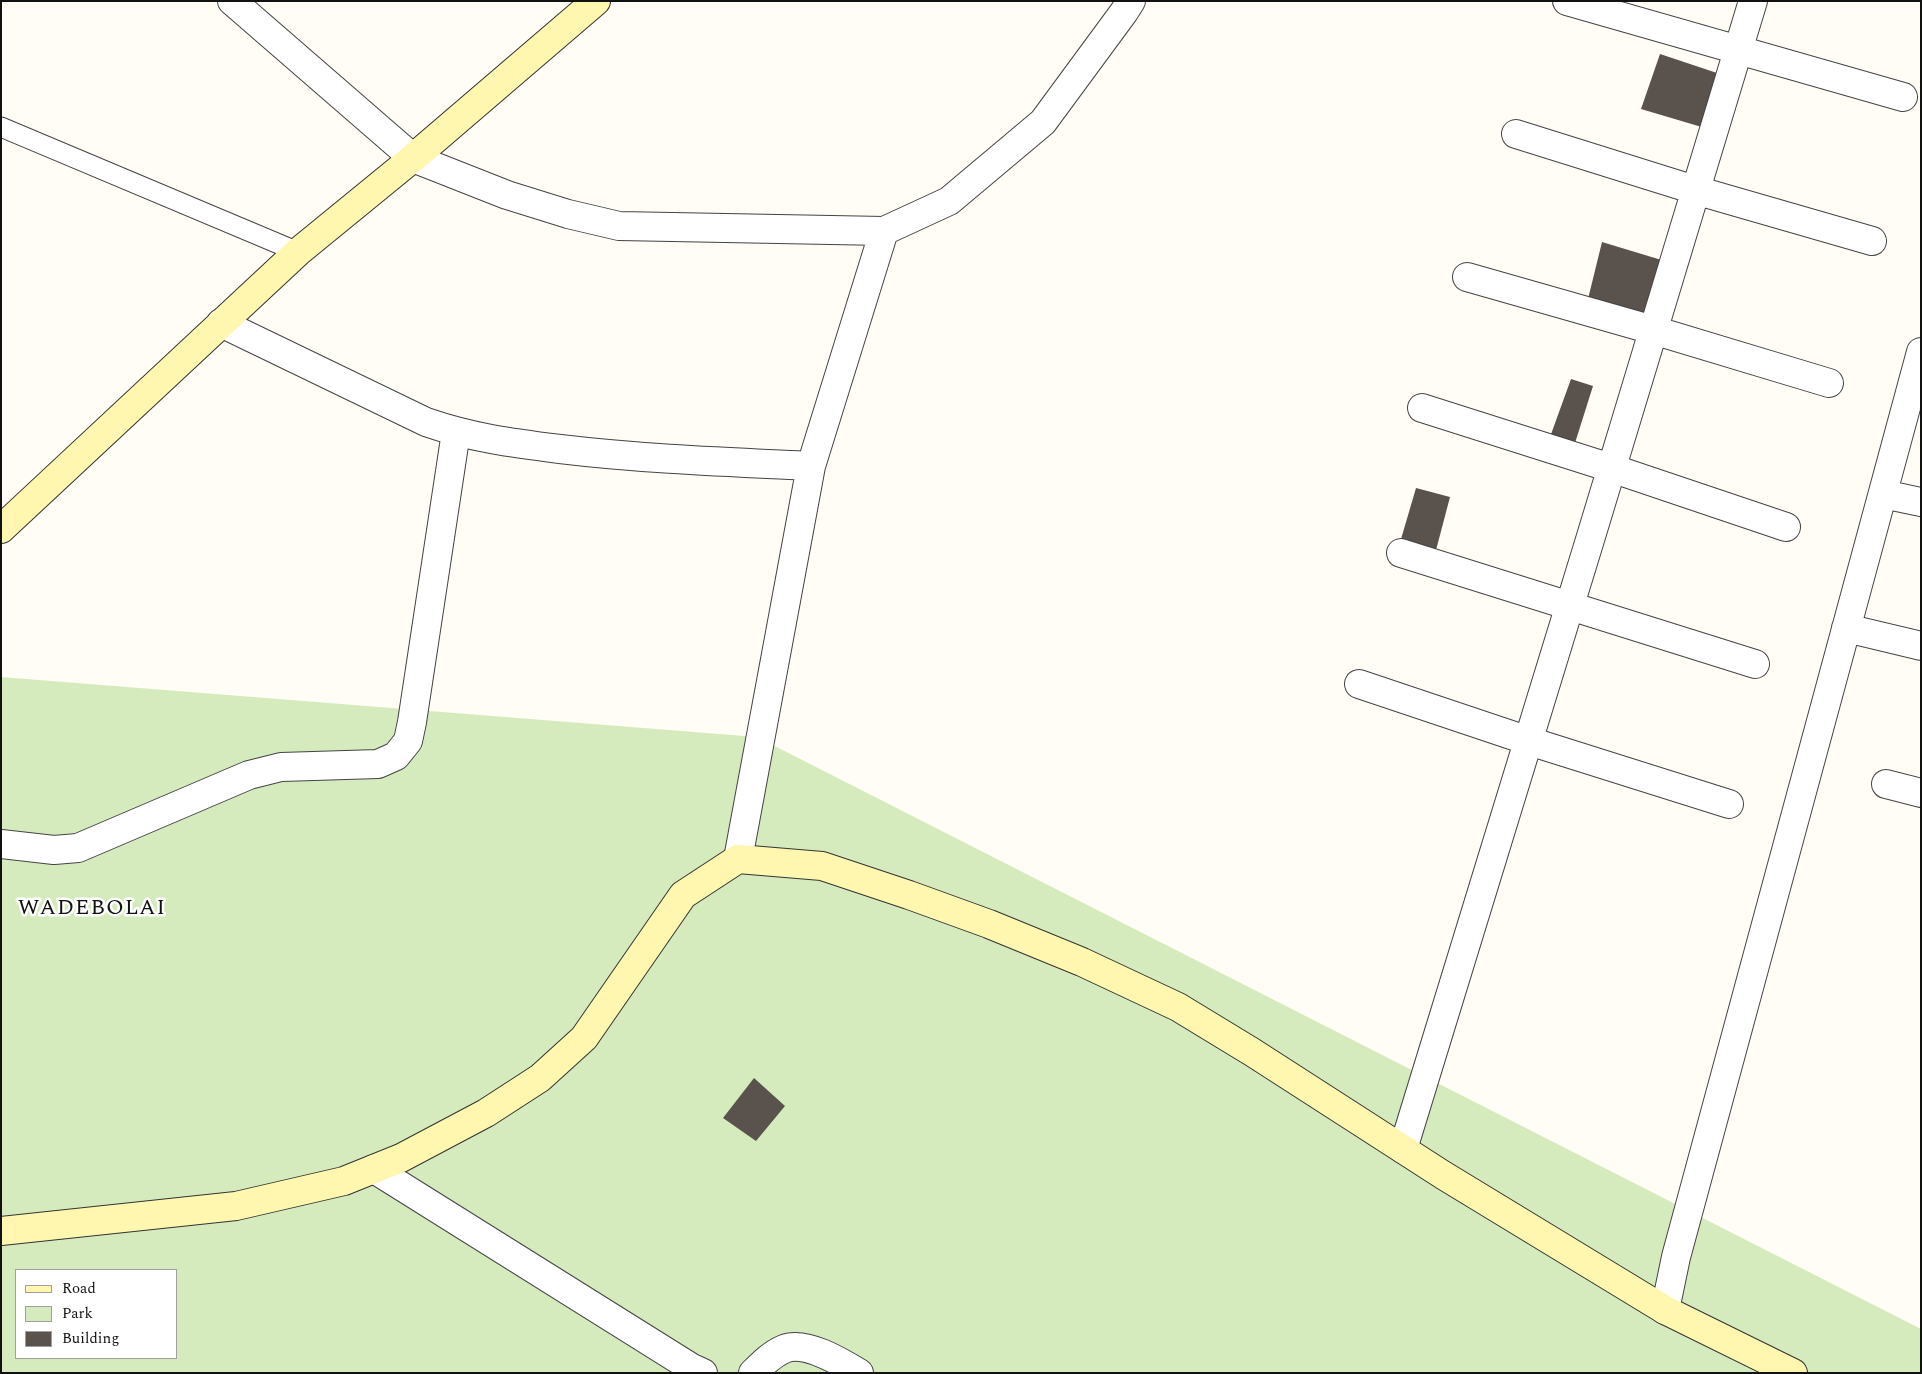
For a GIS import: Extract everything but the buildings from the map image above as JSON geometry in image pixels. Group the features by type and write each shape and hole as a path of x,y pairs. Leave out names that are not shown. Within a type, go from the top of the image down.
{"street":[{"path":"232,1 413,158 507,196 568,214 619,226 884,231 949,201 1043,122 1131,1"},
{"path":"1,528 298,252 413,158 596,1"},
{"path":"1567,1 1903,97"},
{"path":"1403,1149 1571,605 1753,1"},
{"path":"1516,134 1696,190 1872,241"},
{"path":"738,859 811,466 884,231"},
{"path":"1466,277 1653,330 1829,383"},
{"path":"221,324 426,422 489,440 622,456 811,466"},
{"path":"1665,1310 1676,1257 1921,352"},
{"path":"1422,408 1611,468 1786,527"},
{"path":"1,844 54,850 78,848 249,774 281,766 378,764 396,756 408,741 412,722 456,432"},
{"path":"1883,494 1921,502"},
{"path":"1401,553 1754,664"},
{"path":"1846,628 1921,646"},
{"path":"1359,684 1529,742 1729,804"},
{"path":"1886,784 1921,793"},
{"path":"1,1231 236,1206 344,1180 401,1158 486,1113 540,1078 584,1038 684,895 738,859 822,866 989,924 1082,962 1178,1007 1403,1149 1665,1310 1793,1373"},
{"path":"374,1169 692,1368 703,1373"},
{"path":"753,1373 767,1360 785,1349 801,1348 820,1353 859,1373"}],"lane":[{"path":"1,127 298,252"}],"green space":[{"path":"1,677 757,737 1921,1329 1921,1373 1,1373"}],"district":[{"name":"WADEBOLAI","path":"92,910"}]}
